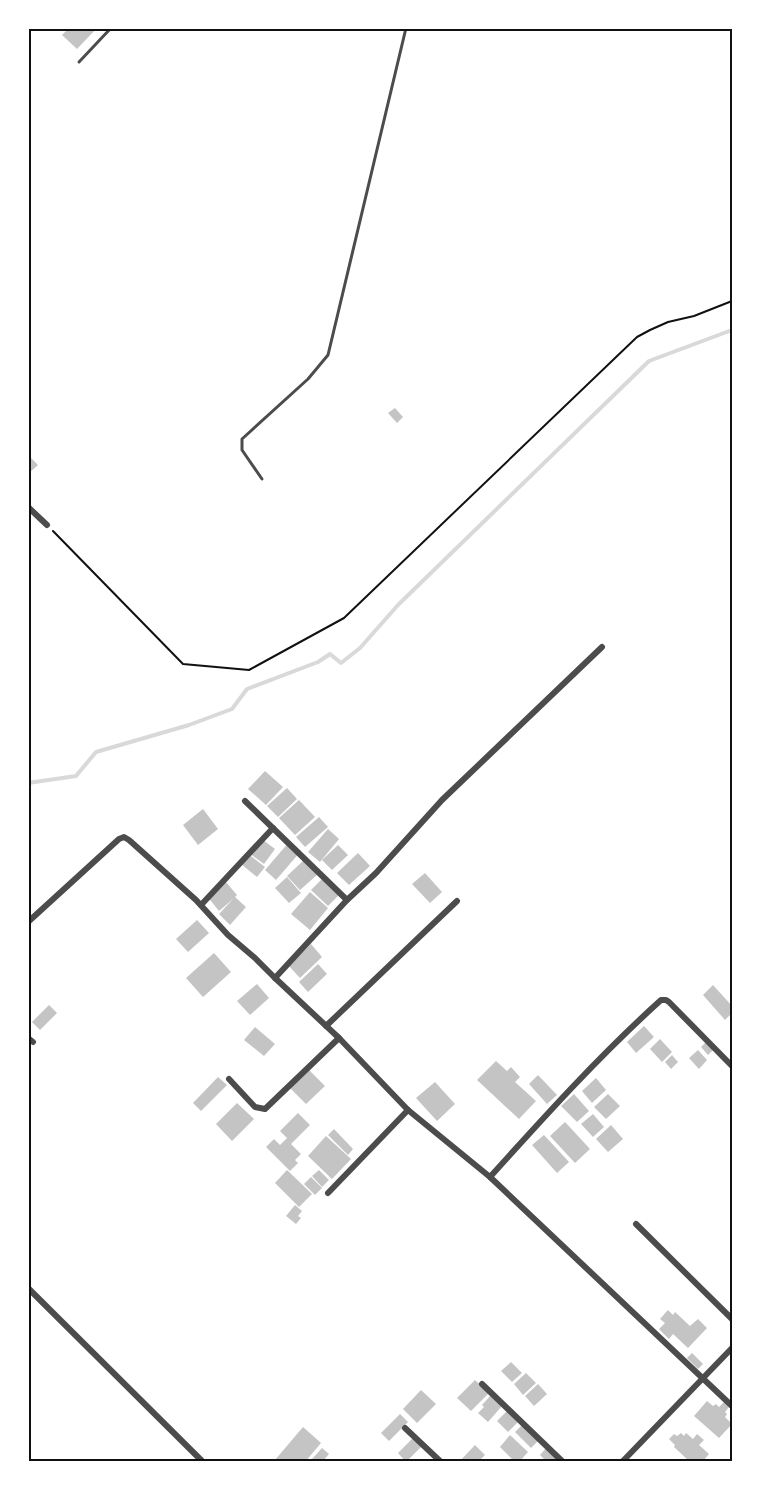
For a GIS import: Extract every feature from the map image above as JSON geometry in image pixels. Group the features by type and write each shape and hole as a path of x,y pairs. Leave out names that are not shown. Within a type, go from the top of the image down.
{"street":[{"path":"28,507 47,525"},
{"path":"275,978 442,801 602,648"},
{"path":"245,801 347,900"},
{"path":"201,905 273,828"},
{"path":"28,922 119,839 124,837 129,840 201,905 228,935 327,1026 408,1110 490,1178 732,1406"},
{"path":"327,1026 457,902"},
{"path":"490,1178 566,1093 661,1000 669,1002 732,1066"},
{"path":"229,1079 255,1107 265,1109 339,1038"},
{"path":"328,1193 408,1110"},
{"path":"636,1224 732,1319"},
{"path":"28,1288 202,1461"},
{"path":"622,1461 732,1348"},
{"path":"482,1384 563,1461"},
{"path":"405,1428 441,1461"}],"lane":[{"path":"79,62 111,28"},
{"path":"262,479 242,450 242,439 308,379 328,355 406,28"}],"path":[{"path":"47,525 183,664 249,670 344,618 637,337 668,322 694,316 732,301"}],"building":[{"path":"69,28 97,28 77,49 62,35"},
{"path":"395,408 403,417 397,423 388,413"},
{"path":"28,455 38,465 28,474"},
{"path":"265,771 283,787 266,805 248,789"},
{"path":"287,788 297,799 278,817 267,806"},
{"path":"299,800 315,817 295,835 279,818"},
{"path":"203,809 218,829 198,845 183,825"},
{"path":"319,817 328,827 305,847 296,837"},
{"path":"328,829 339,839 320,862 308,852"},
{"path":"263,840 275,849 264,864 249,853"},
{"path":"290,841 301,851 276,880 265,870"},
{"path":"338,845 348,855 332,870 322,860"},
{"path":"358,853 370,866 349,885 337,873"},
{"path":"248,854 265,867 257,877 241,864"},
{"path":"304,860 317,875 300,890 287,876"},
{"path":"425,873 442,892 430,903 412,884"},
{"path":"287,877 301,893 289,903 275,888"},
{"path":"324,877 341,893 328,906 311,890"},
{"path":"225,881 237,895 235,897 246,907 230,925 219,914 233,899 219,911 207,896"},
{"path":"310,892 328,908 310,930 291,914"},
{"path":"197,920 209,933 188,952 176,939"},
{"path":"311,944 322,957 300,978 289,966"},
{"path":"214,953 231,972 203,997 186,978"},
{"path":"318,964 327,974 308,992 299,982"},
{"path":"257,984 269,998 250,1015 237,1001"},
{"path":"713,985 732,1006 732,1013 725,1020 703,995"},
{"path":"49,1005 57,1013 40,1030 32,1022"},
{"path":"644,1026 654,1037 636,1053 627,1042"},
{"path":"255,1027 275,1044 264,1056 244,1040"},
{"path":"660,1039 672,1052 662,1062 650,1049"},
{"path":"706,1042 713,1050 708,1055 701,1047"},
{"path":"698,1050 707,1060 699,1069 689,1058"},
{"path":"672,1055 678,1062 671,1069 665,1062"},
{"path":"496,1061 507,1071 511,1067 520,1077 515,1082 536,1101 519,1119 477,1080"},
{"path":"309,1070 325,1086 306,1104 290,1088"},
{"path":"538,1075 557,1095 547,1104 529,1084"},
{"path":"218,1077 227,1085 201,1111 193,1103"},
{"path":"596,1078 606,1090 592,1103 582,1091"},
{"path":"435,1082 455,1104 437,1121 416,1098"},
{"path":"574,1094 589,1111 577,1122 561,1106"},
{"path":"608,1094 620,1106 606,1119 594,1107"},
{"path":"237,1103 254,1119 232,1141 216,1124"},
{"path":"298,1113 310,1125 291,1144 301,1154 295,1160 298,1163 290,1171 266,1147 274,1139 280,1145 287,1138 280,1131"},
{"path":"593,1114 604,1127 593,1137 581,1124"},
{"path":"565,1122 590,1149 575,1163 550,1136"},
{"path":"611,1125 623,1139 608,1152 596,1139"},
{"path":"334,1129 353,1149 348,1155 328,1135"},
{"path":"544,1135 569,1162 557,1173 532,1145"},
{"path":"326,1136 351,1159 332,1179 308,1156"},
{"path":"287,1170 312,1194 299,1207 275,1183"},
{"path":"319,1170 329,1180 322,1187 312,1176"},
{"path":"311,1177 322,1188 315,1195 304,1184"},
{"path":"295,1205 302,1211 298,1216 301,1218 296,1224 286,1216"},
{"path":"668,1310 673,1315 675,1312 690,1326 698,1319 707,1328 688,1348 673,1334 669,1339 659,1329 665,1323 660,1319"},
{"path":"692,1353 703,1364 698,1369 687,1358"},
{"path":"511,1362 522,1373 512,1382 501,1371"},
{"path":"526,1373 536,1383 523,1395 514,1384"},
{"path":"475,1380 489,1393 471,1411 457,1398"},
{"path":"538,1384 547,1394 534,1406 525,1396"},
{"path":"421,1390 436,1404 417,1423 403,1409"},
{"path":"491,1395 502,1406 488,1422 478,1413"},
{"path":"707,1401 719,1407 724,1402 729,1407 725,1412 727,1414 725,1417 732,1424 719,1438 694,1416"},
{"path":"508,1410 519,1421 508,1432 497,1421"},
{"path":"400,1414 408,1422 389,1441 381,1433"},
{"path":"523,1424 539,1440 531,1448 515,1432"},
{"path":"303,1427 321,1443 305,1462 277,1462 275,1460"},
{"path":"681,1433 684,1436 686,1433 693,1439 697,1434 704,1440 699,1445 709,1454 702,1462 690,1462 674,1447 675,1445 669,1439 674,1434 677,1436"},
{"path":"510,1435 528,1452 519,1462 515,1462 500,1447"},
{"path":"414,1437 422,1446 406,1462 398,1453"},
{"path":"475,1445 485,1455 478,1462 459,1462"},
{"path":"547,1447 562,1462 547,1462 540,1455"},
{"path":"322,1448 329,1454 322,1462 315,1462 312,1459"}],"waterway":[{"path":"28,783 76,776 96,752 189,725 232,709 247,689 318,662 330,654 341,663 360,648 398,605 649,361 732,330"}]}
